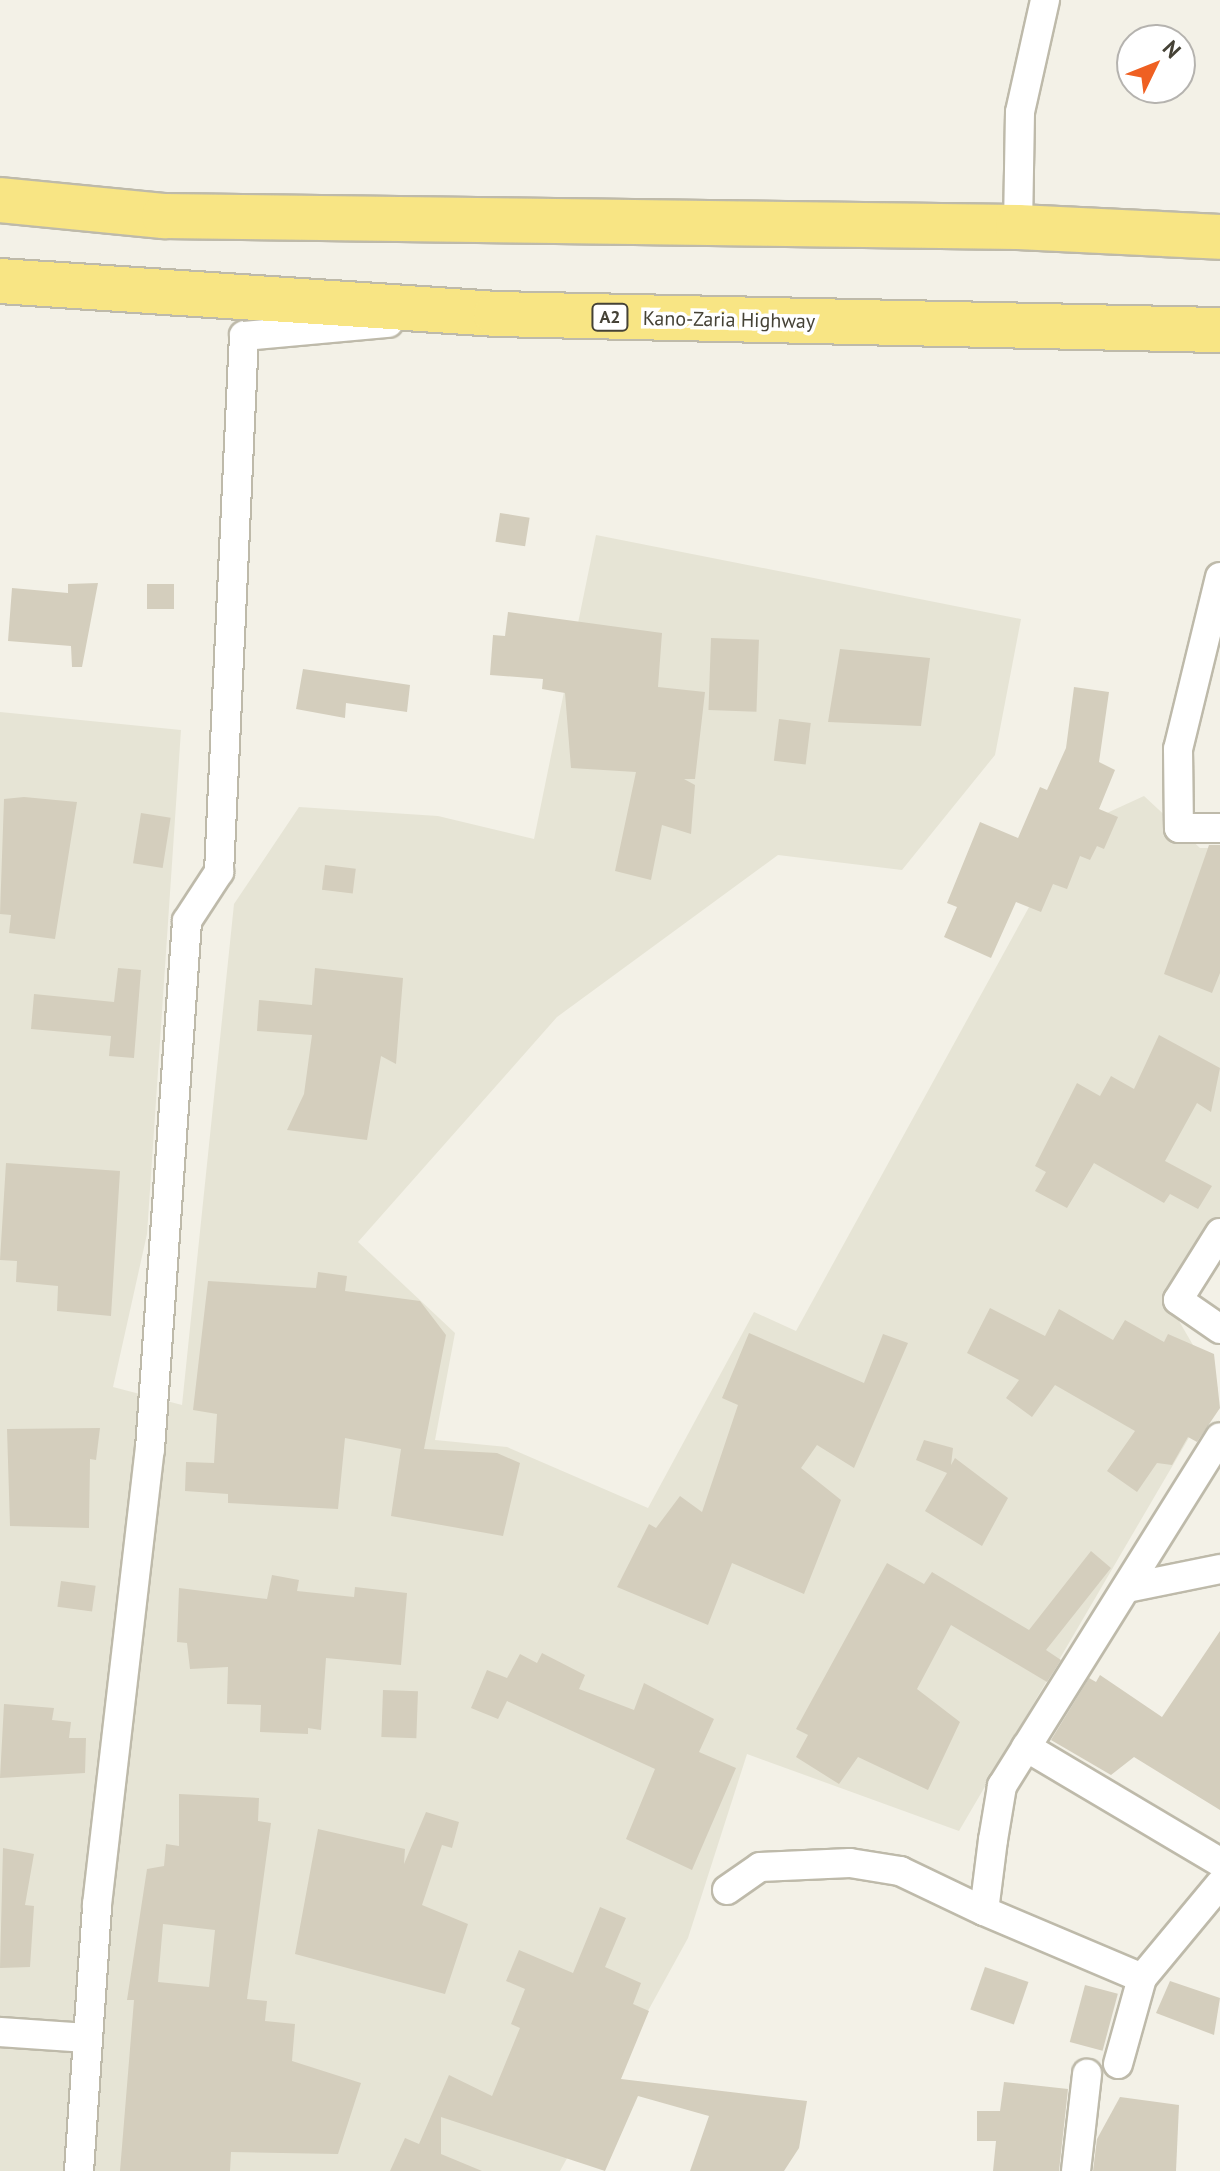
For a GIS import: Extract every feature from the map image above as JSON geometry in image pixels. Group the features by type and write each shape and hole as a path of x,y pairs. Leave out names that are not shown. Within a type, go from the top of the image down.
{"highway":[{"path":"0,200 164,216 1018,227 1220,237"},
{"name":"Kano-Zaria Highway","path":"0,281 496,314 1220,330"}],"street":[{"path":"1018,227 1020,112 1045,0"},
{"path":"79,2171 88,2038 150,1449 187,921 219,872 244,336 496,314"},
{"path":"1220,577 1178,749 1179,828 1220,828"},
{"path":"1220,1233 1178,1300 1220,1329"},
{"path":"984,1911 1002,1786 1220,1437"},
{"path":"1127,1588 1220,1569"},
{"path":"1026,1747 1220,1862"},
{"path":"727,1890 760,1867 850,1863 900,1871 984,1911 1142,1978"},
{"path":"1118,2064 1142,1978 1220,1884"},
{"path":"0,2032 88,2038"},
{"path":"1076,2171 1087,2074"}],"shaded area":[{"path":"596,535 1021,619 995,755 902,870 778,855 557,1017 358,1242 455,1333 435,1440 507,1447 648,1508 754,1312 796,1331 1072,829 1144,796 1200,848 1220,848 1220,1220 1165,1297 1218,1388 959,1831 747,1754 688,1938 560,2171 0,2171 0,712 181,730 147,1234 113,1387 182,1405 234,904 299,807 438,816 534,839"}],"building":[{"path":"500,513 530,518 525,546 495,542"},
{"path":"98,583 82,667 72,667 71,646 8,641 12,588 68,593 68,584"},
{"path":"147,584 174,584 174,609 147,609"},
{"path":"508,612 662,633 658,687 705,692 695,779 684,779 695,785 691,834 662,825 651,880 615,871 636,772 571,768 565,693 542,689 543,679 490,675 493,635 505,636"},
{"path":"711,638 759,640 756,712 708,710"},
{"path":"840,649 930,658 921,726 828,722"},
{"path":"303,669 410,685 407,712 346,703 345,718 296,709"},
{"path":"1074,687 1109,692 1099,762 1115,770 1099,809 1118,817 1104,849 1097,846 1090,860 1080,856 1067,889 1053,884 1041,912 1016,902 991,958 944,937 957,907 947,903 980,822 1018,838 1040,787 1047,790 1066,748"},
{"path":"779,719 811,723 806,765 774,761"},
{"path":"24,797 77,802 55,939 9,933 11,915 0,914 4,799"},
{"path":"141,813 171,818 163,868 133,863"},
{"path":"1209,845 1220,845 1220,973 1212,993 1164,974"},
{"path":"325,865 356,869 353,894 322,890"},
{"path":"118,968 141,970 134,1058 109,1056 111,1036 31,1029 34,994 114,1002"},
{"path":"315,968 403,978 396,1064 381,1056 367,1140 287,1130 304,1094 312,1035 257,1031 259,1000 312,1005"},
{"path":"1159,1035 1220,1068 1211,1112 1197,1103 1165,1161 1212,1186 1198,1209 1170,1194 1164,1203 1094,1163 1067,1208 1035,1191 1046,1172 1035,1166 1077,1083 1100,1096 1111,1076 1134,1089"},
{"path":"6,1163 120,1171 111,1316 57,1311 58,1286 16,1282 17,1261 0,1260"},
{"path":"318,1272 347,1276 345,1291 420,1301 446,1335 424,1449 497,1453 520,1463 503,1536 391,1516 401,1449 345,1438 338,1509 228,1503 228,1494 185,1491 186,1462 214,1463 217,1414 193,1410 208,1281 316,1288"},
{"path":"990,1308 1045,1336 1059,1309 1113,1340 1125,1320 1164,1342 1168,1334 1214,1354 1220,1408 1197,1442 1188,1437 1172,1465 1157,1463 1137,1492 1107,1471 1135,1431 1055,1385 1032,1417 1006,1398 1019,1380 967,1353"},
{"path":"749,1333 864,1383 883,1334 908,1343 854,1468 817,1445 801,1468 841,1500 804,1594 732,1563 708,1625 617,1587 649,1524 656,1528 680,1496 702,1512 738,1405 722,1398"},
{"path":"100,1428 96,1460 90,1459 89,1528 10,1526 7,1429"},
{"path":"924,1440 953,1448 951,1465 955,1458 1008,1498 982,1546 925,1511 947,1473 916,1460"},
{"path":"1091,1551 1111,1568 1046,1650 1061,1660 1047,1682 951,1625 917,1689 960,1722 928,1790 858,1757 839,1784 796,1757 808,1735 796,1729 887,1563 924,1584 932,1572 1029,1630"},
{"path":"272,1575 299,1580 297,1591 354,1597 355,1587 407,1593 401,1665 326,1658 321,1730 308,1728 308,1734 260,1732 261,1705 227,1704 228,1667 190,1669 187,1643 177,1642 179,1588 267,1599"},
{"path":"61,1581 96,1586 92,1612 57,1607"},
{"path":"1220,1631 1220,1810 1134,1757 1111,1775 1051,1740 1089,1678 1096,1682 1100,1675 1162,1717"},
{"path":"542,1653 585,1675 579,1689 634,1710 644,1683 714,1719 699,1752 736,1768 692,1870 626,1839 655,1769 507,1701 498,1719 471,1708 487,1670 507,1678 520,1654 537,1663"},
{"path":"383,1690 418,1691 416,1738 381,1737"},
{"path":"4,1704 54,1708 52,1720 71,1722 69,1738 86,1738 85,1773 0,1778"},
{"path":"179,1794 259,1798 258,1821 271,1823 247,1999 267,2001 265,2021 295,2024 292,2061 361,2083 338,2154 231,2152 230,2171 120,2171 134,2000 127,2000 147,1869 164,1866 166,1844 179,1846","holes":["163,1924 215,1930 209,1987 158,1982"]},
{"path":"426,1812 459,1822 452,1848 442,1845 422,1905 468,1924 445,1994 295,1954 318,1829 405,1849 404,1864"},
{"path":"3,1848 34,1854 25,1905 34,1906 30,1967 0,1968"},
{"path":"600,1907 626,1918 605,1967 641,1983 633,2004 649,2011 621,2079 807,2101 799,2148 784,2171 690,2171 709,2116 638,2096 605,2171 441,2117 441,2154 482,2171 390,2171 405,2138 419,2144 449,2075 492,2096 520,2028 511,2024 525,1989 506,1981 519,1950 573,1973"},
{"path":"985,1967 1028,1982 1014,2025 970,2010"},
{"path":"1170,1981 1220,1998 1214,2035 1156,2013"},
{"path":"1085,1985 1118,1994 1103,2051 1070,2042"},
{"path":"1004,2082 1068,2089 1059,2171 993,2171 996,2141 977,2141 977,2111 1000,2111"},
{"path":"1120,2097 1179,2105 1176,2171 1093,2171 1097,2139"}]}
